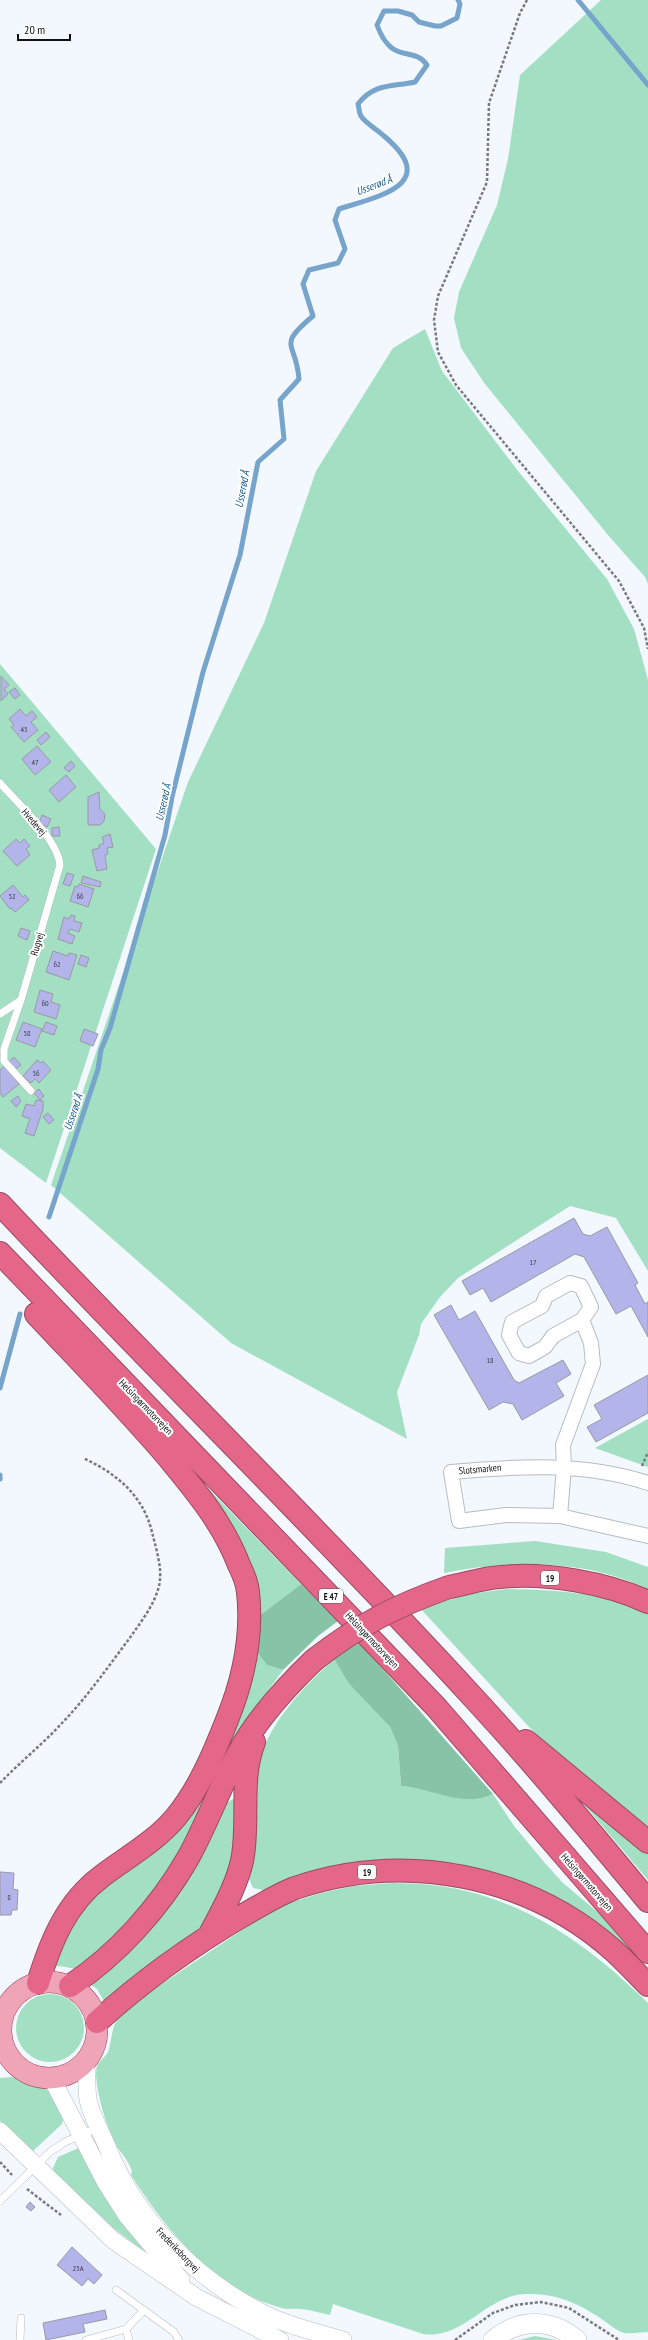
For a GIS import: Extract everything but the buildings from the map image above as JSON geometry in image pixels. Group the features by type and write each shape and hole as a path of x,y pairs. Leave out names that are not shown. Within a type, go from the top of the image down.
{"highway":[{"path":"0,1204 98,1308 374,1591 471,1695 648,1901"},
{"name":"Helsingørmotorvejen","path":"0,1253 436,1707 648,1952"},
{"path":"0,1273 141,1426 198,1493 221,1525 236,1555 248,1591 247,1662 235,1701 218,1743 193,1794 176,1818 158,1835 101,1877 76,1901 61,1922 49,1946 38,1983"},
{"name":"19","path":"70,1986 111,1956 168,1889 194,1846 240,1751 263,1717 284,1689 314,1660 343,1637 373,1618 410,1601 449,1587 501,1577 547,1578 591,1584 648,1602"},
{"path":"471,1695 648,1842"},
{"path":"210,1934 233,1889 242,1860 247,1770 252,1747 263,1717"},
{"name":"19","path":"97,2022 118,2003 210,1934 257,1907 294,1889 337,1876 378,1871 424,1870 468,1877 505,1888 546,1905 578,1925 614,1951 648,1985"}],"main road":[{"path":"55,1982 70,1986 83,1995 92,2008 97,2022 98,2037 94,2051 85,2063 76,2071 52,2079 9,2069 9,2057 3,2044 0,2031 3,2014 11,2000 23,1989 38,1983 55,1982"},
{"path":"493,2340 517,2325 534,2323 551,2325 567,2332 577,2340"}],"street":[{"path":"570,1284 580,1286 591,1307 582,1320 553,1336 545,1347 529,1356 519,1353 509,1335 512,1322 542,1306 546,1296 570,1284"},
{"path":"560,1516 564,1467 563,1445 593,1364 591,1343 582,1320"},
{"name":"Slotsmarken","path":"648,1483 564,1467 519,1466 451,1472 459,1522 506,1515 560,1516 648,1536"},
{"name":"Frederiksborgvej","path":"85,2063 88,2100 114,2164 135,2199 164,2238 196,2270 231,2297 272,2318 343,2340"},
{"name":"Frederiksborgvej","path":"52,2079 83,2134 106,2183 126,2216 196,2296"},
{"name":"Frederiksborgvej","path":"0,2131 114,2241 196,2296 280,2340"}],"lane":[{"name":"Hvedevej","path":"0,783 51,842 59,854 60,865"},
{"name":"Rugvej","path":"2,1046 21,1000 60,865"},
{"path":"0,1014 21,1000"},
{"path":"2,1046 4,1061 31,1090"},
{"path":"0,2201 36,2165 59,2145 99,2126"},
{"path":"116,2290 174,2332 179,2340"},
{"path":"86,2340 126,2329 144,2310"},
{"path":"20,2340 21,2318"},
{"path":"126,2329 129,2340"}],"path":[{"path":"527,0 520,12 489,102 487,182 438,296 434,320 438,352 456,385 619,581 644,628 648,649"},
{"path":"0,1784 64,1722 110,1665 148,1612 159,1586 159,1558 149,1521 139,1502 123,1482 106,1468 83,1458"}],"green space":[{"path":"601,0 648,0 648,584 645,577 608,535 485,384 461,348 454,318 459,292 497,205 508,159 520,75"},
{"path":"425,329 442,371 518,471 607,579 634,629 648,680 648,1271 616,1218 570,1206 458,1278 440,1297 421,1324 419,1335 397,1392 407,1439 231,1343 51,1185 188,782 264,623 316,471 393,348"},
{"path":"0,664 156,849 46,1183 0,1148"},
{"path":"648,1419 648,1467 595,1448"},
{"path":"192,1472 301,1584 259,1616"},
{"path":"535,1541 606,1552 648,1567 648,1589 624,1579 599,1572 548,1564 496,1565 444,1573 445,1548"},
{"path":"301,1584 338,1621 318,1636 283,1670 267,1665 256,1651 259,1616"},
{"path":"507,1589 543,1590 597,1597 614,1601 648,1614 648,1831 572,1768 529,1727 420,1608 470,1594"},
{"path":"359,1642 493,1794 481,1798 458,1799 401,1786 398,1746 390,1727 349,1684 334,1659 346,1649"},
{"path":"256,1651 267,1665 283,1670 242,1727 216,1784 164,1881 105,1952 76,1969 60,1966 49,1967 88,1899 177,1829"},
{"path":"334,1659 349,1684 390,1727 398,1746 401,1786 458,1799 481,1798 493,1794 514,1826 545,1863 562,1882 601,1915 634,1954 561,1902 515,1880 455,1863 388,1859 351,1862 298,1877 268,1891 253,1888 248,1876 251,1796 252,1785 263,1748 282,1715 306,1686"},
{"path":"577,1796 648,1854 648,1880"},
{"path":"233,1799 237,1800 232,1869 203,1925 181,1945 104,2001 97,1989 90,1984 221,1806"},
{"path":"393,1883 431,1885 467,1891 501,1902 533,1916 592,1954 648,2003 648,2332 621,2332 577,2304 552,2296 535,2294 512,2296 499,2302 463,2324 438,2334 423,2334 333,2304 330,2315 305,2309 282,2308 258,2300 235,2288 214,2273 195,2256 160,2217 131,2175 132,2171 111,2134 102,2110 96,2074 98,2064 108,2051 115,2023 126,2008 260,1918 286,1904 321,1893 354,1886"},
{"path":"50,1994 63,1997 74,2004 81,2015 84,2028 81,2041 74,2052 63,2059 50,2062 37,2059 26,2052 19,2041 16,2028 19,2015 26,2004 37,1997"},
{"path":"12,2077 44,2087 56,2097 64,2117 62,2124 32,2152 0,2121 0,2078"},
{"path":"81,2147 153,2258 101,2219 56,2176 53,2168 58,2157"},
{"path":"535,2336 557,2340 519,2340"}],"waterway":[{"name":"Usserød Å","path":"49,1217 98,1069 101,1050 110,1028 165,835 172,797 203,672 240,555 258,462 284,439 280,400 299,379 291,345 292,340 295,334 313,316 303,284 309,270 338,263 345,249 335,220 339,209 386,193 398,186 406,177 407,166 400,152 384,136 363,119 358,104 370,92 377,89 415,82 427,65 421,59 402,53 389,46 383,38 377,25 384,11 398,11 412,15 419,22 441,26 457,18 460,4 458,0"},
{"path":"578,0 648,85"},
{"name":"Usserød Å","path":"0,1388 20,1314"}]}
